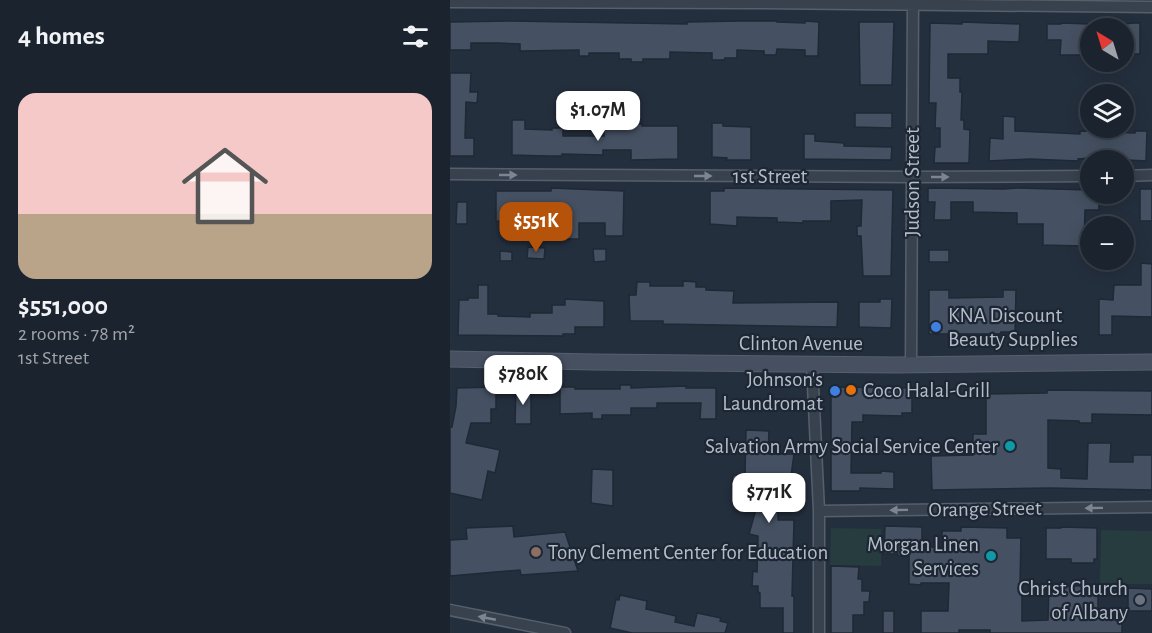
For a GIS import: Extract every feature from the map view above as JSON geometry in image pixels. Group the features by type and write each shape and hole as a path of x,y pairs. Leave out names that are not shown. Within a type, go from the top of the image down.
{"street":[{"path":"450,2 913,2 1152,7"},
{"name":"Judson Street","path":"911,365 913,2"},
{"name":"1st Street","path":"450,174 1080,176"},
{"path":"1134,176 1152,175"},
{"name":"Clinton Avenue","path":"450,359 911,365 1152,362"},
{"path":"812,364 819,511 819,633"},
{"name":"Orange Street","path":"819,511 1152,507"},
{"path":"450,610 565,633"}],"green space":[{"path":"831,528 881,529 881,566 830,565"},
{"path":"1101,530 1152,531 1152,584 1100,584"}],"building":[{"path":"739,21 819,22 818,56 805,56 805,50 777,49 776,55 764,55 764,51 737,50 737,58 712,60 712,53 670,52 670,59 643,59 643,62 631,62 631,59 619,59 619,53 589,53 589,56 579,56 579,50 520,51 520,44 471,43 471,50 450,50 450,22 687,24 687,22"},
{"path":"859,22 894,22 892,85 860,85"},
{"path":"962,22 1020,24 1019,42 988,41 988,54 948,54 948,78 960,78 961,120 964,120 964,129 970,130 969,163 934,163 935,147 940,147 940,128 935,128 936,103 929,103 930,23 962,24"},
{"path":"1134,23 1140,23 1140,54 1134,54"},
{"path":"1047,24 1080,24 1080,55 1060,55 1061,40 1047,40"},
{"path":"450,73 471,73 470,92 478,92 477,103 466,102 465,138 474,138 474,156 450,156"},
{"path":"855,113 892,113 892,128 855,127"},
{"path":"1003,116 1015,117 1015,131 1080,134 1080,138 1134,138 1135,131 1147,131 1146,161 1134,160 1134,150 1080,150 1078,161 1030,159 989,161 990,138 1003,139"},
{"path":"512,120 525,120 525,129 563,128 563,136 604,136 604,124 678,126 678,159 631,160 631,150 603,150 603,155 512,155"},
{"path":"712,123 723,123 723,126 751,127 751,160 726,160 727,158 712,157"},
{"path":"804,134 815,134 815,141 844,143 844,146 892,147 891,160 804,159"},
{"path":"551,188 624,191 623,236 605,236 605,223 579,223 579,239 564,239 564,225 525,227 525,222 496,221 496,191 551,191"},
{"path":"724,188 893,190 891,276 863,276 861,236 857,236 857,226 861,226 862,200 831,201 831,221 777,222 777,218 737,217 737,226 710,224 710,191 724,191"},
{"path":"928,188 1080,190 1080,204 1099,204 1099,210 1085,210 1085,216 1080,216 1080,246 1043,245 1043,224 1017,224 1017,213 973,212 973,202 951,202 951,220 934,220 935,202 928,202"},
{"path":"1140,189 1152,189 1152,221 1140,221"},
{"path":"457,202 467,202 467,224 456,224"},
{"path":"528,247 545,248 544,259 527,258"},
{"path":"593,249 606,249 606,261 594,262"},
{"path":"929,250 949,250 949,262 929,262"},
{"path":"500,251 512,252 512,261 500,261"},
{"path":"1141,263 1152,264 1152,317 1112,316 1112,335 1099,335 1099,299 1113,300 1114,285 1141,285"},
{"path":"683,281 696,282 696,287 706,287 706,290 734,291 733,303 838,302 837,327 663,324 663,321 630,321 629,295 636,295 637,282 650,282 650,286 683,286"},
{"path":"478,285 488,285 488,314 498,314 498,316 530,317 530,313 552,313 552,305 565,305 565,299 604,301 604,327 575,327 575,334 563,334 563,336 458,335 459,300 478,298"},
{"path":"929,290 949,290 949,298 1003,297 1003,290 1016,290 1015,332 929,334"},
{"path":"880,299 892,299 891,328 859,327 859,302 880,302"},
{"path":"620,385 631,385 631,388 686,386 686,388 716,388 716,419 700,419 701,403 657,403 657,408 631,408 631,415 602,415 602,419 592,419 592,413 560,414 560,387 620,389"},
{"path":"496,387 496,409 491,409 491,423 471,423 466,443 500,450 495,473 488,471 482,500 450,493 450,427 452,427 456,406 457,388"},
{"path":"831,387 912,388 912,413 902,413 902,416 863,415 863,422 852,422 851,473 894,472 894,489 860,488 860,491 831,491"},
{"path":"516,388 531,388 531,424 515,424"},
{"path":"1047,390 1152,391 1152,415 1092,414 1092,423 1048,420 1048,468 1061,469 1061,478 1087,479 1088,443 1111,443 1110,462 1133,462 1133,455 1152,455 1152,490 1050,488 932,490 931,456 973,455 973,434 986,434 986,394 1047,393"},
{"path":"746,430 769,431 768,454 794,454 791,476 783,476 783,492 778,492 778,520 794,520 792,596 794,596 794,633 783,633 783,608 760,608 758,586 752,586 753,571 757,572 758,536 749,534 756,509 742,510 743,487 732,487 733,475 745,475"},
{"path":"592,469 613,470 613,506 591,503"},
{"name":"Tony Clement Center for Education","path":"513,526 514,537 565,532 578,571 521,575 520,570 450,576 450,540 467,539 466,528"},
{"path":"885,526 922,527 922,547 942,547 942,531 961,531 961,527 1007,528 1007,538 1021,538 1022,621 1048,620 1049,586 1098,586 1098,615 1122,616 1122,633 990,633 990,630 959,630 959,633 921,633 921,611 948,611 949,583 909,584 909,556 884,554"},
{"path":"1046,528 1097,528 1097,559 1094,559 1094,563 1071,563 1071,559 1046,559"},
{"path":"831,566 859,567 858,579 862,579 862,591 870,591 869,602 864,602 864,615 853,615 853,633 831,633"},
{"name":"Christ Church of Albany","path":"1128,588 1152,589 1152,611 1128,611"},
{"path":"620,595 647,601 646,609 676,616 675,622 694,626 697,613 721,618 720,621 728,623 725,633 632,633 610,628 616,599 619,600"},
{"path":"883,611 894,611 894,633 883,633"}],"place":[{"name":"KNA Discount Beauty Supplies","path":"936,327"},
{"name":"Coco Halal-Grill","path":"851,390"},
{"name":"Johnson's Laundromat","path":"835,391"},
{"name":"Salvation Army Social Service Center","path":"1010,446"},
{"name":"Tony Clement Center for Education","path":"536,552"},
{"name":"Morgan Linen Services","path":"991,556"},
{"name":"Christ Church of Albany","path":"1140,600"}]}
